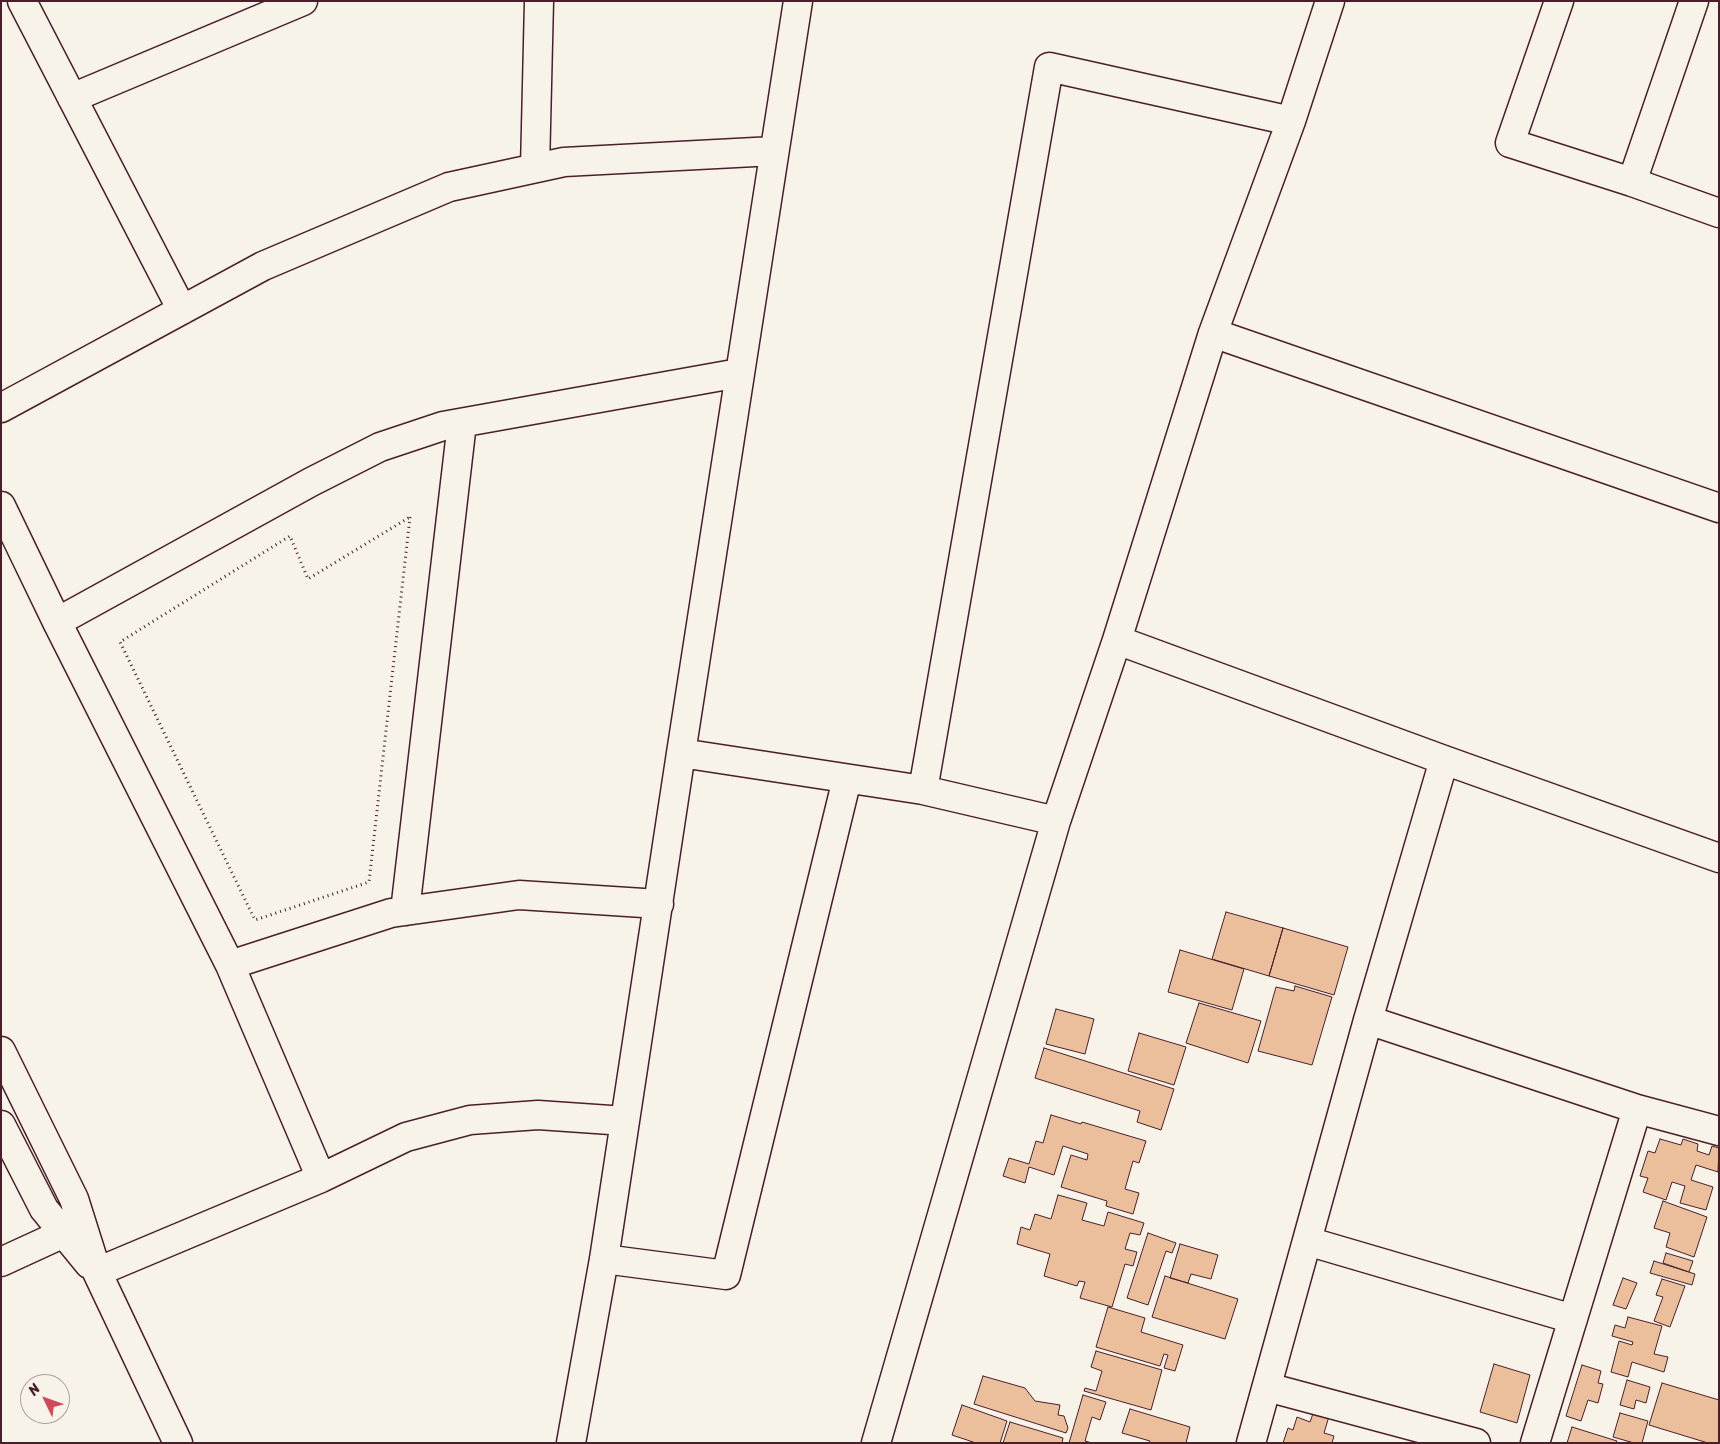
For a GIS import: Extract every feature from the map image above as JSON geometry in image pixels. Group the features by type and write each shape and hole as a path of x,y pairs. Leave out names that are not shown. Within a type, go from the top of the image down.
{"street":[{"path":"22,1 182,310"},
{"path":"72,98 303,1"},
{"path":"535,168 540,1"},
{"path":"572,1443 604,1259 739,373 798,1"},
{"path":"876,1443 1056,821 1117,640 1213,333 1291,121 1330,1"},
{"path":"1559,1 1510,143 1719,212"},
{"path":"1632,182 1694,1"},
{"path":"923,790 1050,67 1291,121"},
{"path":"1,408 263,266 449,187 564,162 774,151"},
{"path":"1213,333 1719,508"},
{"path":"57,622 302,487 380,447 443,426 739,373"},
{"path":"405,911 462,423"},
{"path":"1,506 57,622 230,965 321,1178"},
{"path":"1117,640 1719,858"},
{"path":"681,753 923,790 1056,821"},
{"path":"1251,1443 1368,1020 1444,760"},
{"path":"604,1259 726,1275 847,779"},
{"path":"230,965 391,913 405,911 519,896 659,904"},
{"path":"1368,1020 1637,1109 1719,1131"},
{"path":"1,1051 74,1199 97,1272 178,1443"},
{"path":"1534,1443 1637,1109"},
{"path":"97,1272 321,1178 406,1137 470,1120 538,1115 625,1122"},
{"path":"1,1125 44,1209 97,1272"},
{"path":"1,1262 64,1233"},
{"path":"1307,1242 1573,1319"},
{"path":"1267,1387 1476,1443"}],"path":[{"path":"410,517 369,882 255,920 120,642 290,536 308,578 410,517"}],"building":[{"path":"1226,912 1283,928 1269,976 1212,959"},
{"path":"1283,928 1348,947 1334,995 1269,976"},
{"path":"1180,950 1244,969 1232,1010 1168,992"},
{"path":"1295,986 1332,997 1312,1065 1258,1051 1276,987 1294,991"},
{"path":"1199,1003 1261,1021 1248,1063 1186,1043"},
{"path":"1056,1009 1094,1019 1085,1054 1046,1044"},
{"path":"1139,1033 1186,1047 1174,1085 1128,1071"},
{"path":"1044,1048 1174,1089 1161,1130 1137,1122 1140,1111 1035,1078"},
{"path":"1051,1115 1146,1141 1139,1163 1133,1161 1125,1189 1139,1193 1133,1214 1106,1206 1107,1201 1061,1187 1071,1155 1087,1160 1088,1154 1063,1146 1054,1175 1029,1167 1025,1183 1003,1176 1009,1158 1029,1164 1036,1141 1043,1143"},
{"path":"1660,1139 1681,1145 1683,1139 1698,1144 1697,1151 1709,1155 1712,1146 1719,1148 1718,1172 1696,1165 1691,1180 1713,1187 1706,1210 1680,1203 1685,1186 1672,1182 1666,1200 1643,1192 1648,1178 1640,1176 1648,1151 1655,1153"},
{"path":"1058,1195 1087,1203 1082,1220 1104,1226 1108,1212 1144,1223 1140,1235 1130,1233 1125,1249 1137,1252 1133,1266 1125,1264 1112,1307 1080,1298 1085,1282 1079,1281 1077,1286 1044,1276 1050,1254 1017,1244 1021,1227 1030,1230 1035,1214 1051,1219"},
{"path":"1663,1201 1707,1217 1694,1257 1666,1247 1670,1233 1654,1228"},
{"path":"1148,1233 1176,1243 1172,1253 1166,1251 1148,1305 1127,1298"},
{"path":"1180,1244 1218,1255 1211,1279 1191,1274 1188,1283 1170,1278"},
{"path":"1666,1253 1693,1261 1689,1272 1663,1263"},
{"path":"1654,1261 1695,1274 1692,1285 1650,1273"},
{"path":"1165,1276 1238,1299 1225,1339 1152,1317"},
{"path":"1623,1278 1637,1283 1626,1309 1613,1305"},
{"path":"1662,1279 1685,1286 1670,1327 1654,1321 1663,1297 1656,1295"},
{"path":"1108,1307 1145,1318 1141,1332 1183,1345 1175,1371 1164,1368 1168,1355 1164,1354 1160,1366 1096,1347"},
{"path":"1628,1317 1662,1326 1654,1354 1668,1357 1664,1372 1632,1362 1628,1377 1611,1372 1619,1341 1632,1345 1633,1342 1612,1336 1615,1325 1625,1328"},
{"path":"1096,1351 1162,1370 1151,1410 1084,1391 1085,1388 1096,1391 1102,1371 1091,1367"},
{"path":"1494,1364 1530,1375 1517,1423 1480,1412"},
{"path":"1582,1365 1601,1371 1598,1383 1603,1384 1598,1403 1588,1400 1581,1421 1566,1416"},
{"path":"983,1376 1025,1388 1035,1401 1060,1405 1058,1415 1064,1416 1068,1428 1066,1433 974,1404"},
{"path":"1627,1380 1650,1387 1646,1403 1636,1400 1634,1409 1620,1405"},
{"path":"1662,1383 1719,1400 1719,1443 1708,1443 1649,1425"},
{"path":"1083,1395 1106,1402 1100,1420 1092,1417 1085,1441 1092,1443 1069,1443"},
{"path":"962,1405 1007,1421 1000,1443 976,1443 952,1435"},
{"path":"1315,1408 1330,1413 1324,1433 1334,1436 1332,1443 1283,1443 1288,1428 1293,1430 1297,1417 1310,1422"},
{"path":"1130,1409 1190,1427 1186,1443 1149,1443 1150,1441 1122,1433"},
{"path":"1620,1413 1648,1421 1642,1443 1634,1443 1613,1437"},
{"path":"1010,1422 1063,1438 1062,1443 1003,1443"},
{"path":"1572,1427 1617,1441 1616,1443 1567,1443"}]}
